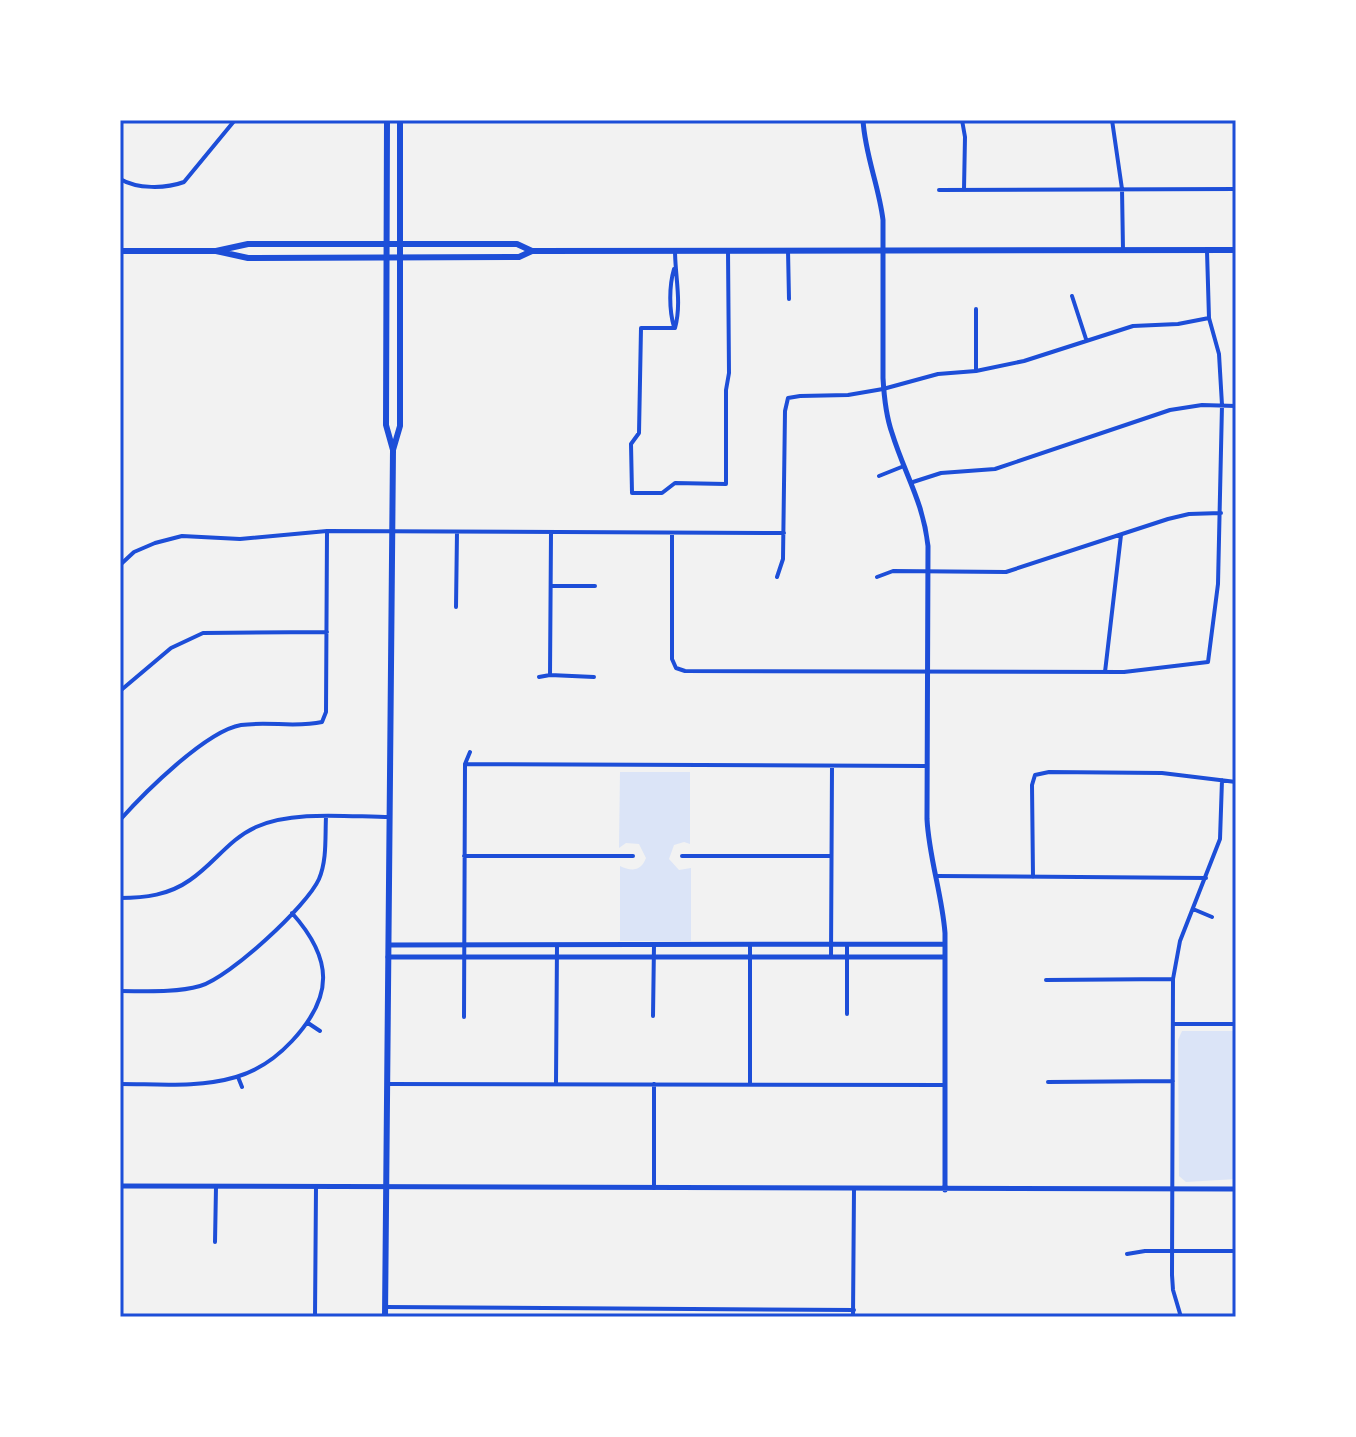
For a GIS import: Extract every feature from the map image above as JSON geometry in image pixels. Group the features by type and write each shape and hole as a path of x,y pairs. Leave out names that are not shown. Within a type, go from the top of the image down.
{"main road":[{"path":"385,1317 393,531 393,450 386,425 387,120"},
{"path":"393,450 400,426 400,120"},
{"path":"120,251 216,251 248,244 402,243 517,244 532,251"},
{"path":"216,251 248,258 402,258 519,257 532,251 1236,250"}],"street":[{"path":"120,179 135,186 175,186 184,182 235,120"},
{"path":"863,120 865,147 881,201 883,389 891,431 913,482 926,529 928,840 944,914 945,944 945,1190"},
{"path":"962,120 965,137 964,190"},
{"path":"1112,120 1122,189 1123,250"},
{"path":"939,190 1236,189"},
{"path":"675,250 678,288 675,328 641,328 639,433 631,444 632,493 662,493 675,483 726,484 728,250"},
{"path":"788,250 789,299"},
{"path":"672,533 672,659 676,668 685,671 1105,672 1151,670 1208,662 1218,584 1222,405 1219,354 1209,318 1207,250"},
{"path":"1072,296 1086,339"},
{"path":"976,309 976,371"},
{"path":"777,577 783,559 785,411 788,398 848,395 883,389 938,374 976,371 1024,361 1133,326 1178,324 1209,318"},
{"path":"913,482 941,473 995,469 1170,410 1191,406 1236,406"},
{"path":"879,476 904,466"},
{"path":"877,577 893,571 1006,572 1189,514 1221,513"},
{"path":"120,565 134,552 182,536 240,539 327,531 784,533"},
{"path":"120,820 188,755 216,734 239,725 322,722 326,712 327,531"},
{"path":"456,607 457,532"},
{"path":"550,675 551,533"},
{"path":"1105,672 1121,535"},
{"path":"551,586 595,586"},
{"path":"120,691 171,648 203,633 327,632"},
{"path":"539,677 594,677"},
{"path":"464,1017 465,764 470,752"},
{"path":"465,764 927,766"},
{"path":"831,957 832,766"},
{"path":"1033,877 1032,785 1035,775 1049,772 1162,773 1236,782"},
{"path":"1181,1317 1173,1290 1172,1250 1173,979 1180,941 1220,839 1222,780"},
{"path":"120,991 178,990 203,985 231,970 308,897 319,877 325,852 326,817"},
{"path":"120,898 143,898 176,888 190,880 242,834 268,822 283,818 390,817"},
{"path":"464,856 633,856"},
{"path":"682,856 831,856"},
{"path":"936,876 1206,878"},
{"path":"1193,909 1212,917"},
{"path":"120,1084 205,1083 238,1077 268,1061 308,1023 323,991 323,969 312,938 292,913"},
{"path":"389,945 945,944"},
{"path":"556,1084 557,945"},
{"path":"653,1016 654,945"},
{"path":"750,945 750,1084"},
{"path":"847,945 847,1014"},
{"path":"388,957 945,957"},
{"path":"1046,980 1173,979"},
{"path":"308,1023 320,1031"},
{"path":"1173,1024 1236,1024"},
{"path":"238,1077 242,1087"},
{"path":"1048,1082 1173,1081"},
{"path":"387,1084 945,1085"},
{"path":"654,1084 654,1188"},
{"path":"120,1186 1236,1189"},
{"path":"215,1242 216,1187"},
{"path":"315,1317 316,1187"},
{"path":"853,1317 854,1189"},
{"path":"1127,1254 1172,1250 1236,1251"},
{"path":"385,1307 854,1310"}],"shaded area":[{"path":"620,772 690,772 690,844 674,845 669,859 679,870 691,868 691,941 620,941 620,866 636,869 642,866 646,858 639,844 626,843 619,848"},
{"path":"1182,1031 1236,1031 1236,1179 1186,1182 1179,1176 1178,1040"}]}
